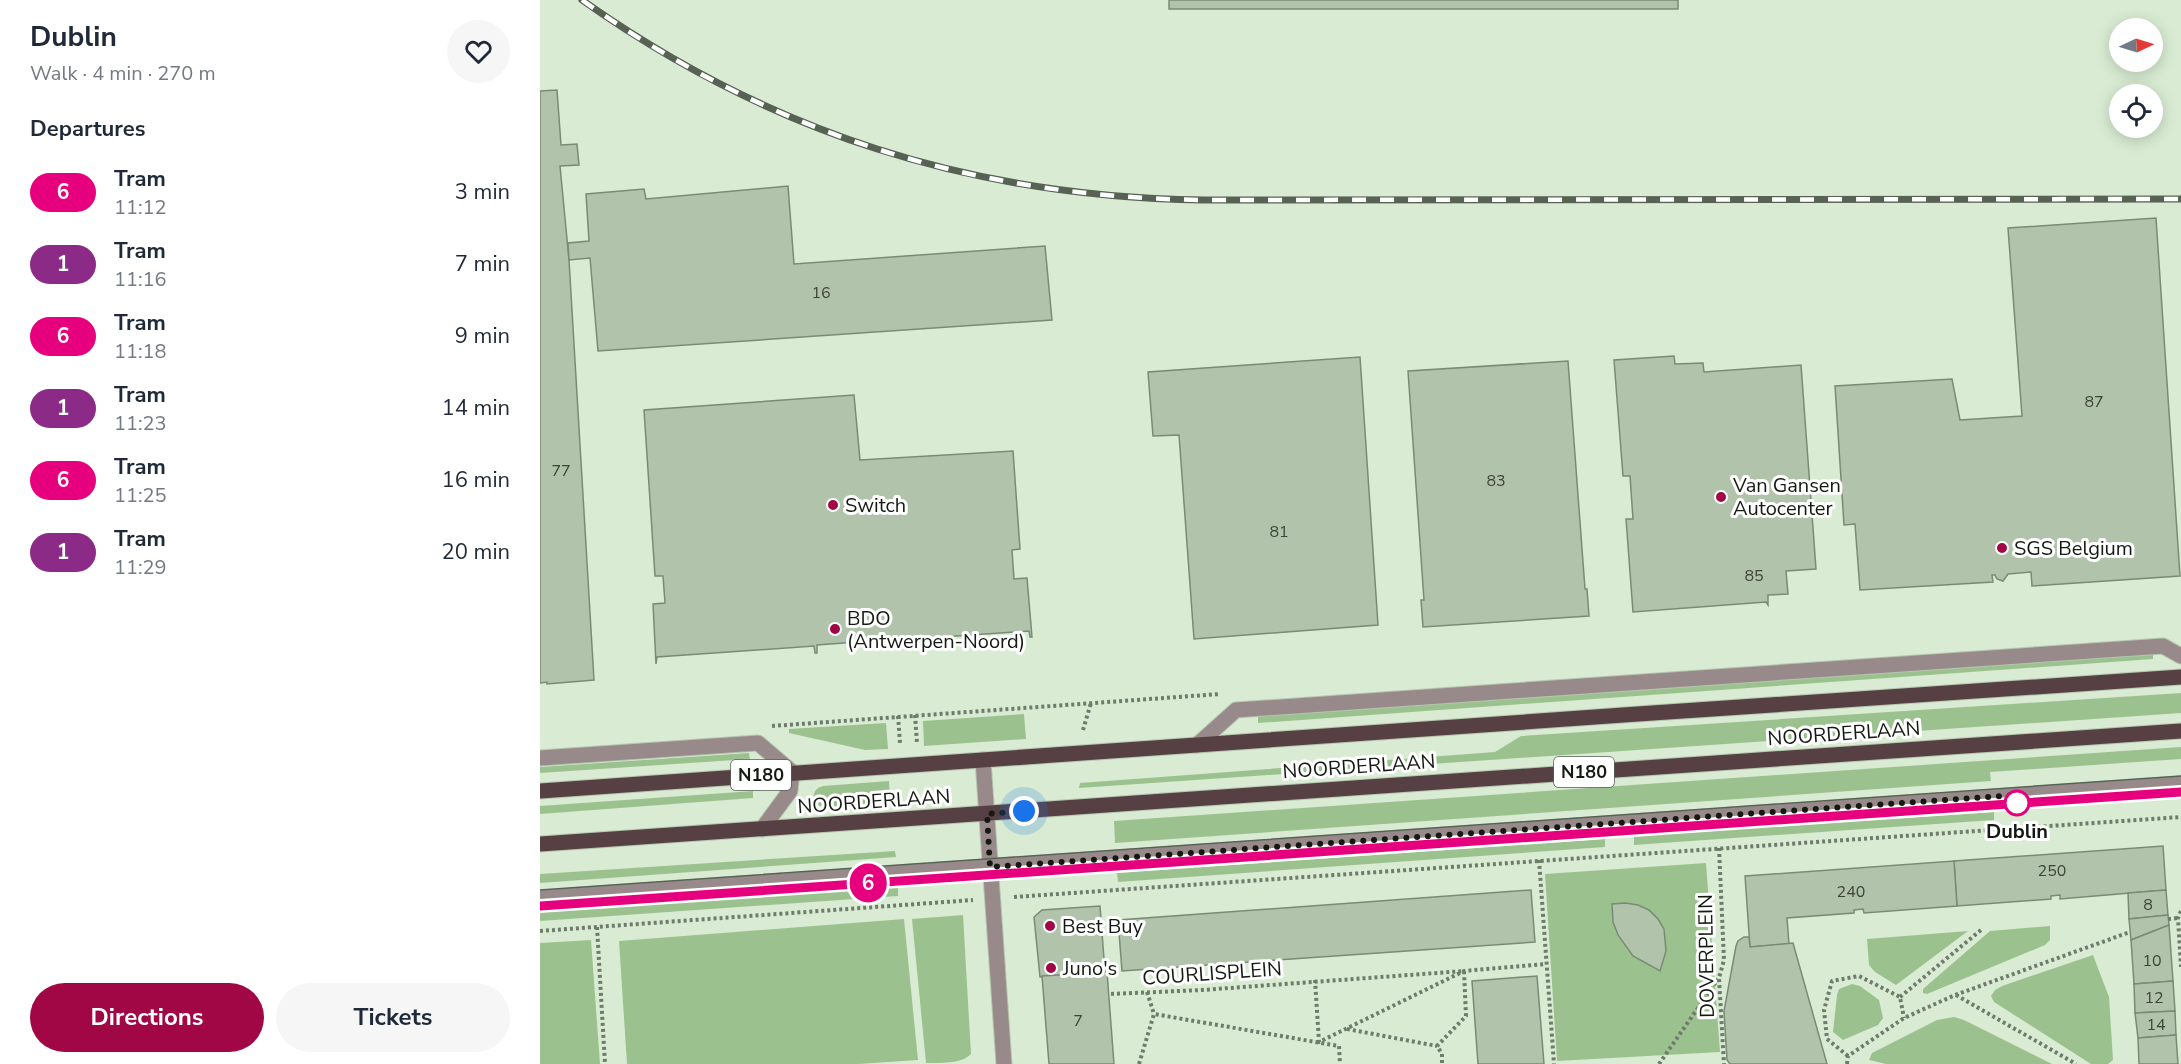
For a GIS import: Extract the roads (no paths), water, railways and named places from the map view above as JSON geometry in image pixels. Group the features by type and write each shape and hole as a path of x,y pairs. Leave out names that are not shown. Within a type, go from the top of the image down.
{"main road":[{"name":"NOORDERLAAN","path":"540,791 2181,677"},
{"name":"NOORDERLAAN","path":"540,844 2181,731"}],"street":[{"path":"1197,745 1236,710 2163,646 2181,657"},
{"name":"NOORDERLAAN","path":"540,758 758,743 792,772"},
{"path":"983,760 1004,1064"},
{"path":"762,830 790,791 792,772"},
{"path":"540,898 2181,784"}],"tram line":[{"path":"540,890 2181,776"},
{"path":"540,906 2181,792"},
{"name":"6","path":"540,906 2181,792"}],"railway":[{"path":"582,0 653,47 726,87 800,121 876,149 955,170 1035,186 1118,196 1203,200 2181,199"}],"place":[{"name":"Van Gansen Autocenter","path":"1721,497"},
{"name":"Switch","path":"833,505"},
{"name":"SGS Belgium","path":"2002,548"},
{"name":"BDO (Antwerpen-Noord)","path":"835,629"},
{"name":"Dublin","path":"2017,803"},
{"name":"Best Buy","path":"1050,926"},
{"name":"Juno's","path":"1051,968"}]}
